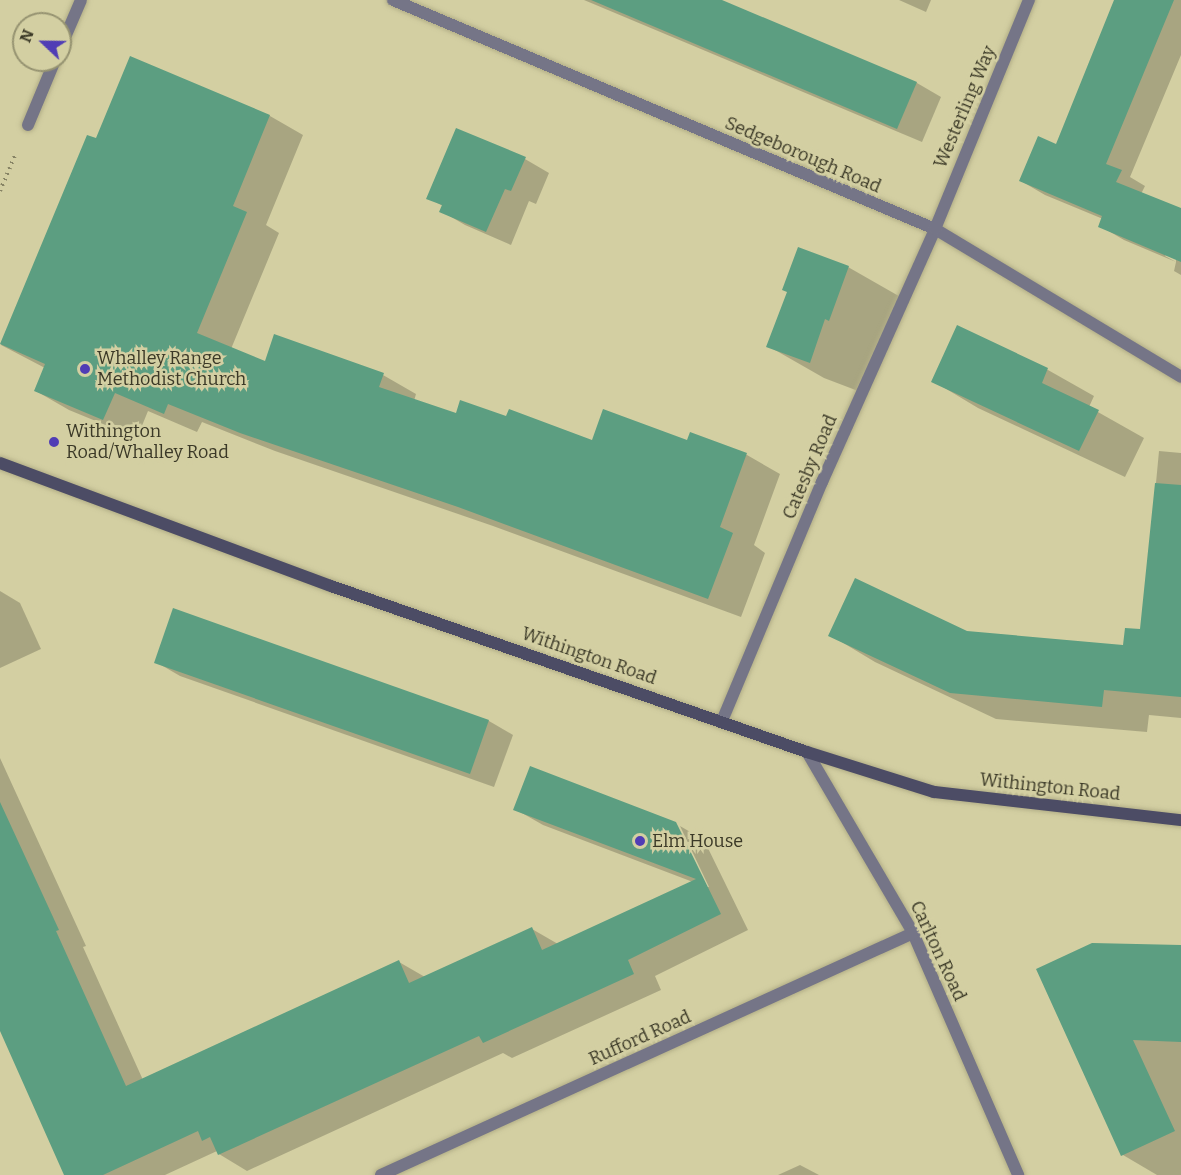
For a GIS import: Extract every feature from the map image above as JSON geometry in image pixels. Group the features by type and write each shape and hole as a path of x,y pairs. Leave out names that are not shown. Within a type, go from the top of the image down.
{"street":[{"path":"72,21 81,0"},
{"name":"Sedgeborough Road","path":"393,0 935,229 1181,377"},
{"name":"Westerling Way","path":"935,229 1029,0"},
{"path":"28,125 50,72"},
{"name":"Catesby Road","path":"722,721 822,482 935,229"},
{"name":"Withington Road","path":"0,463 331,585 807,752 934,792 1181,820"},
{"name":"Carlton Road","path":"807,752 913,933 1018,1175"},
{"name":"Rufford Road","path":"381,1175 913,933"}],"path":[{"path":"0,191 28,125"}],"building":[{"path":"591,0 722,0 917,82 897,129"},
{"path":"1114,0 1174,0 1106,164 1122,170 1116,182 1181,208 1181,262 1098,227 1102,216 1019,181 1038,136 1056,144"},
{"path":"130,56 270,115 233,206 247,212 197,333 265,361 274,334 384,373 379,387 456,413 460,400 506,416 509,409 592,440 603,409 687,440 690,432 747,453 720,527 733,533 708,599 458,507 240,433 168,404 164,414 115,393 103,420 34,391 45,364 0,344 87,135 96,138"},
{"path":"456,128 526,157 511,191 505,189 486,232 439,212 442,205 426,199"},
{"path":"798,247 849,266 829,321 825,319 810,363 766,347 787,292 782,290"},
{"path":"957,325 1048,368 1042,383 1099,410 1079,451 931,382"},
{"path":"1155,483 1181,485 1181,697 1104,690 1102,707 950,693 828,636 855,578 967,631 1123,645 1125,628 1140,629"},
{"path":"173,608 489,720 470,774 154,663"},
{"path":"530,766 676,822 721,914 628,960 634,974 483,1043 479,1036 218,1155 210,1137 202,1141 198,1131 103,1175 64,1175 0,1031 0,802 59,930 56,931 126,1086 399,960 409,983 532,927 542,950 696,879 513,810"},
{"path":"1092,943 1181,945 1181,1042 1133,1040 1175,1131 1121,1156 1036,969"}],"place":[{"name":"Whalley Range Methodist Church","path":"85,369"},
{"name":"Withington Road/Whalley Road","path":"54,442"},
{"name":"Elm House","path":"640,841"}]}
